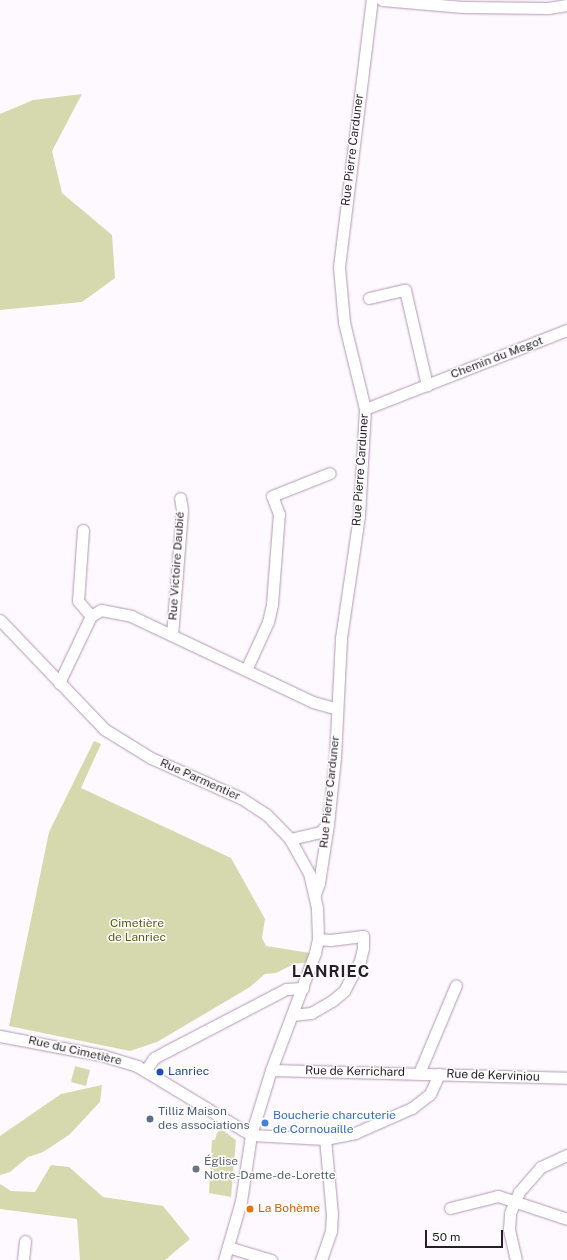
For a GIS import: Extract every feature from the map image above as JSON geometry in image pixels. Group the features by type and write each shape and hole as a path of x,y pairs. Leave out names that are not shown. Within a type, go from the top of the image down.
{"street":[{"name":"Rue Pierre Carduner","path":"315,894 319,883 328,824 335,757 341,638 359,516 365,409 344,322 339,267 372,0"},
{"path":"382,0 463,7 548,8 567,5"},
{"path":"369,298 405,290 427,385"},
{"name":"Chemin du Megot","path":"365,409 567,330"},
{"path":"246,670 268,622 272,604 279,514 272,496 330,473"},
{"name":"Rue Victoire Daubié","path":"172,635 182,510 180,498"},
{"path":"58,683 91,616 78,601 83,530"},
{"name":"Rue Victoire Daubié","path":"91,616 101,610 119,612 172,635 313,702 337,709"},
{"name":"Rue Parmentier","path":"0,620 58,683 104,729 151,758 250,803 271,818 290,839 309,874 315,894 318,938 311,970 271,1070 251,1135 242,1196 224,1260"},
{"path":"290,839 320,832 328,824"},
{"path":"292,1015 311,1013 332,1001 344,991 360,961 363,948 362,936 330,940 318,938"},
{"path":"419,1073 456,985"},
{"path":"145,1071 154,1058 167,1050 187,1043 286,989 303,988"},
{"name":"Rue du Cimetière","path":"0,1036 101,1055 145,1071 251,1135"},
{"name":"Rue de Kerrichard","path":"271,1070 439,1074"},
{"name":"Rue de Kerviniou","path":"251,1135 324,1139 355,1133 412,1108 430,1094 439,1074 567,1078"},
{"path":"321,1260 331,1231 332,1214 324,1139"},
{"path":"516,1260 509,1229 515,1201 525,1183 542,1167 567,1155"},
{"path":"450,1208 498,1196 567,1219"},
{"path":"23,1260 24,1240"},
{"path":"228,1247 271,1260"}],"green space":[{"path":"82,94 52,151 62,193 112,235 115,278 82,302 0,310 0,114 33,100"},
{"name":"Cimetière de Lanriec","path":"94,741 101,744 81,788 231,858 265,919 262,938 266,946 310,953 308,962 294,964 276,973 265,974 250,987 157,1042 130,1051 9,1026 49,832"},
{"path":"75,1066 90,1070 86,1086 71,1082"},
{"path":"102,1085 100,1102 69,1135 43,1152 28,1157 10,1172 0,1175 0,1136 61,1094"},
{"path":"221,1129 236,1140 231,1197 209,1193 212,1140 215,1140 217,1133"},
{"path":"51,1165 69,1167 103,1197 163,1206 190,1239 165,1260 80,1260 77,1219 0,1209 0,1184 11,1191 35,1192"}],"place":[{"name":"Lanriec","path":"160,1072"},
{"name":"Tilliz Maison des associations","path":"150,1119"},
{"name":"Boucherie charcuterie de Cornouaille","path":"265,1123"},
{"name":"Église Notre-Dame-de-Lorette","path":"196,1169"},
{"name":"La Bohème","path":"250,1209"}],"district":[{"name":"LANRIEC","path":"331,972"}]}
